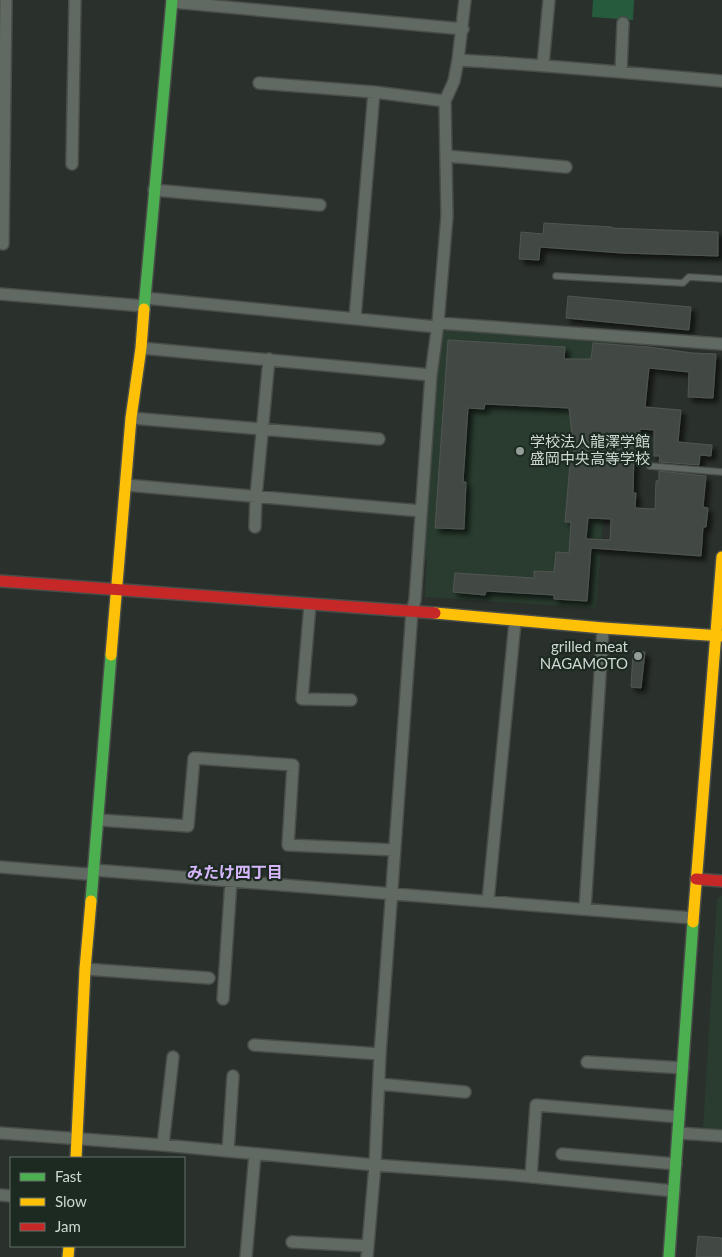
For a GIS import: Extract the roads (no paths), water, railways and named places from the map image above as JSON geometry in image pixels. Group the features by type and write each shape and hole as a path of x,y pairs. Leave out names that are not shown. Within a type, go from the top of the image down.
{"street":[{"path":"3,244 6,0"},
{"path":"72,164 75,0"},
{"path":"292,1242 368,1252 375,1165 380,1054 412,611 415,600 431,375 447,216 445,101 454,81 463,29 465,0"},
{"path":"543,65 549,0"},
{"path":"76,1157 85,969 99,820 116,590 131,418 141,348 172,1 463,29"},
{"path":"621,71 623,23"},
{"path":"458,60 621,71 722,81"},
{"path":"259,83 374,92 445,101"},
{"path":"355,318 374,92"},
{"path":"447,156 566,167"},
{"path":"154,190 320,205"},
{"path":"0,294 144,302 437,325 722,344"},
{"path":"141,348 431,375"},
{"path":"255,528 256,496 269,360"},
{"path":"131,418 379,439"},
{"path":"126,485 421,511"},
{"path":"669,1257 696,879 719,636 722,557"},
{"path":"0,580 310,605 412,611 515,622 719,636"},
{"path":"310,605 302,699 351,700"},
{"path":"488,901 515,622"},
{"path":"585,909 603,628"},
{"path":"99,820 188,826 194,758 293,765 288,846 395,850"},
{"path":"0,867 87,874 94,870 693,918"},
{"path":"696,879 722,881"},
{"path":"224,999 231,881"},
{"path":"85,969 209,978"},
{"path":"254,1045 380,1054"},
{"path":"163,1145 173,1057"},
{"path":"587,1062 683,1068"},
{"path":"228,1151 234,1076"},
{"path":"378,1084 465,1092"},
{"path":"531,1177 536,1105 679,1117"},
{"path":"0,1133 163,1145 674,1191"},
{"path":"678,1133 722,1136"},
{"path":"246,1257 255,1154"},
{"path":"562,1154 676,1164"}],"lane":[{"path":"556,276 683,283 689,277 722,279"},
{"path":"650,466 722,472"}],"place":[{"name":"学校法人龍澤学館 盛岡中央高等学校","path":"520,451"},
{"name":"grilled meat NAGAMOTO","path":"638,656"}],"district":[{"name":"みたけ四丁目","path":"235,872"}]}
